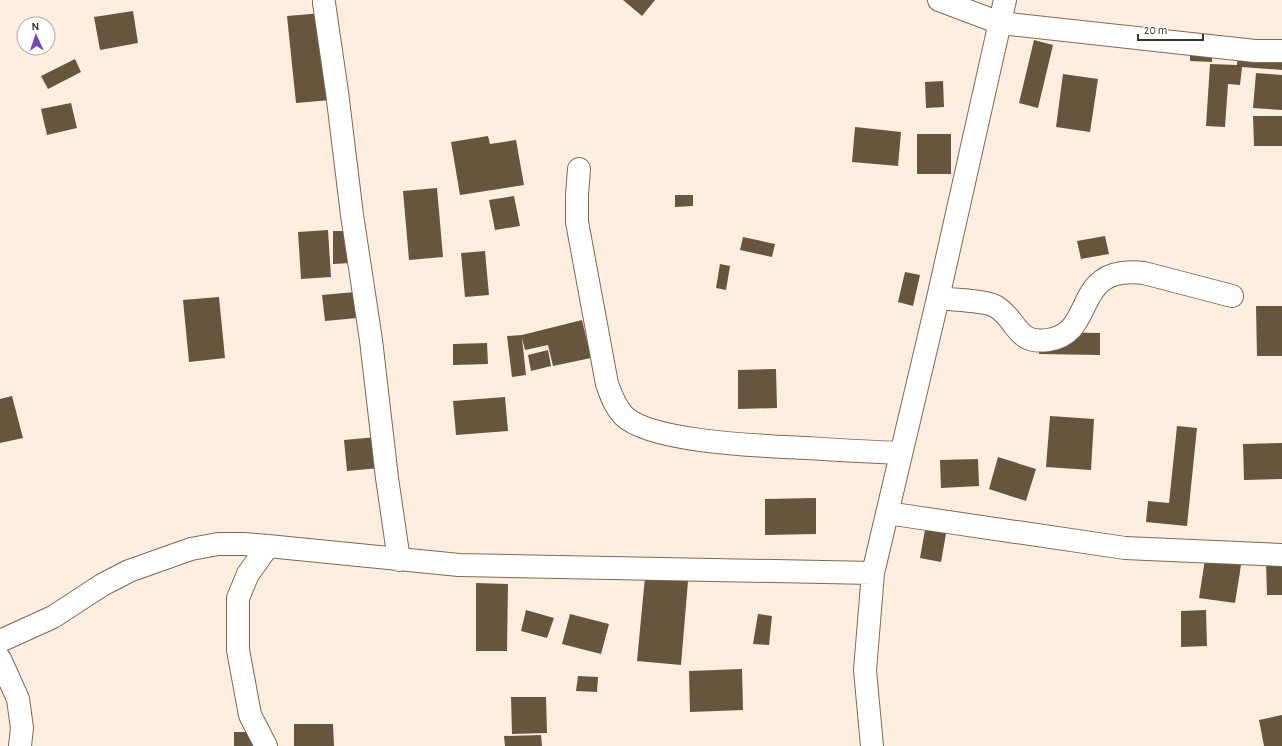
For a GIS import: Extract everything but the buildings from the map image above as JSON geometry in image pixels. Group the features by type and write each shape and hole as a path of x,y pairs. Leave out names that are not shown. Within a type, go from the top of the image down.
{"street":[{"path":"939,0 1000,23 1255,51 1282,51"},
{"path":"872,746 865,670 873,574 938,298 1005,0"},
{"path":"324,2 352,215 371,340 387,478 400,560"},
{"path":"579,169 577,222 581,246 607,384 615,404 624,416 652,430 705,440 754,446 901,453"},
{"path":"938,298 986,303 995,306 1002,311 1025,338 1035,341 1060,338 1069,331 1077,321 1092,290 1101,281 1115,273 1144,273 1232,296"},
{"path":"887,513 1126,548 1282,555"},
{"path":"20,746 22,728 18,699 1,642 53,618 78,600 130,570 191,549 218,544 244,544 459,565 873,574"},
{"path":"266,746 250,714 238,650 238,598 248,574 268,546"}]}
